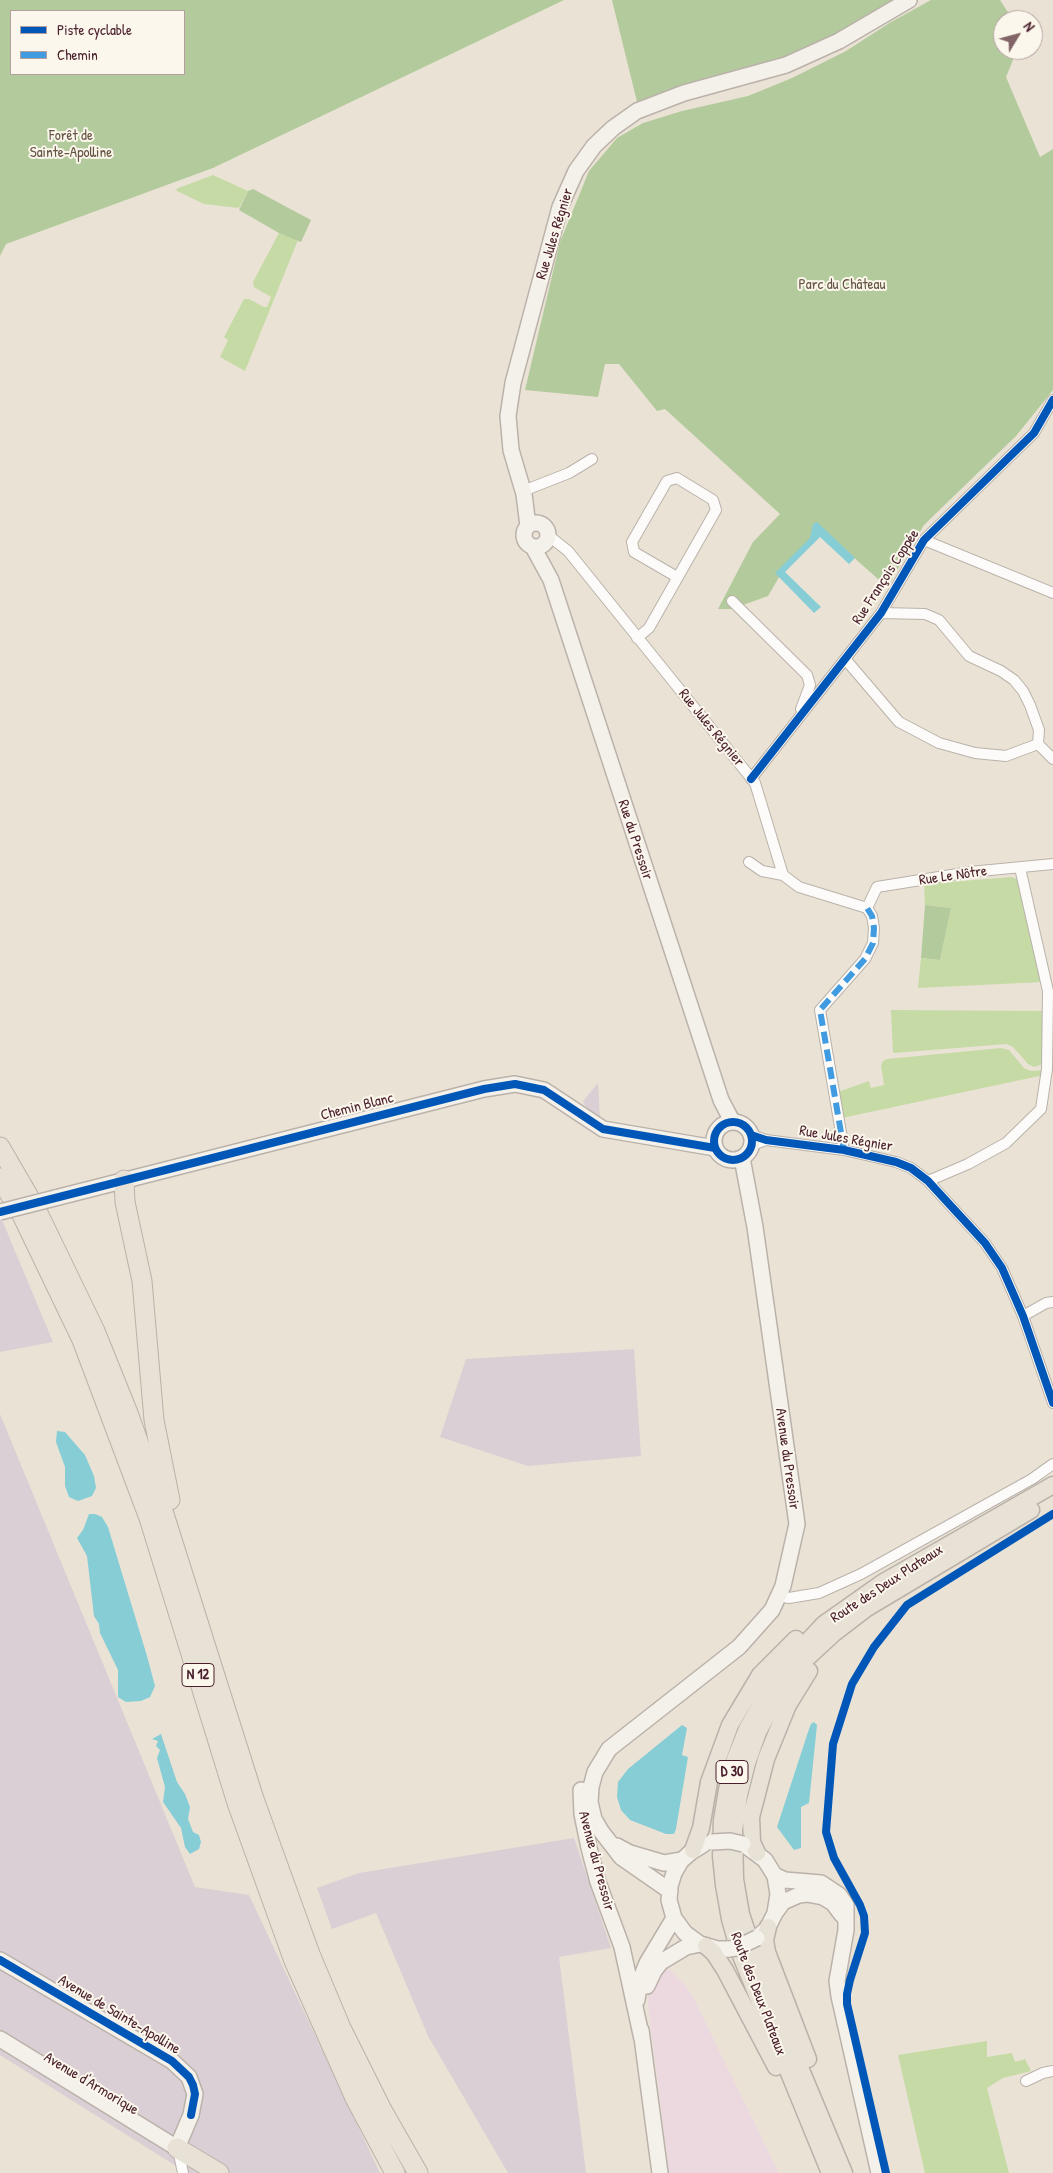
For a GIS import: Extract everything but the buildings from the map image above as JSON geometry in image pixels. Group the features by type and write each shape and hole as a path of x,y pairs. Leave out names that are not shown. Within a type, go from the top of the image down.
{"highway":[{"name":"N 12","path":"0,1147 36,1209 95,1331 128,1413 277,1865 310,1954 341,2028 382,2110 418,2173"},
{"name":"N 12","path":"0,1178 22,1216 82,1340 149,1518 236,1802 290,1952 325,2034 394,2173"},
{"path":"124,1180 124,1202 142,1281 154,1420 180,1540 180,1566"},
{"path":"382,2110 396,2119 429,2173"},
{"path":"179,2144 219,2173"}],"main road":[{"name":"Route des Deux Plateaux","path":"830,2173 739,1951 730,1919 724,1885 722,1820 731,1774 744,1737 761,1702 780,1671 824,1624 882,1583 1053,1485"},
{"name":"Route des Deux Plateaux","path":"844,2173 761,1974 741,1914 733,1855 739,1795 747,1763 758,1732 772,1705 808,1657 833,1634 867,1608 972,1544 1053,1498"},
{"path":"757,1853 752,1842 751,1817 766,1759 788,1705 812,1666 838,1640 874,1612 958,1560 972,1544"},
{"path":"687,1855 701,1828 709,1782 718,1753 730,1725 760,1675 782,1651 817,1620 864,1588 882,1583"},
{"path":"767,1926 765,1940 767,1952 851,2173"},
{"path":"703,1945 725,1970 771,2056 824,2173"}],"street":[{"name":"Rue Jules Régnier","path":"524,493 510,442 508,416 513,383 560,207 576,171 594,146 613,128 637,111 684,93 786,64 838,40 909,0"},
{"name":"Rue François Coppée","path":"752,779 798,718 846,660 881,612 924,540 1034,433 1053,400"},
{"path":"542,542 546,528 533,524 524,493 569,473 592,459"},
{"path":"637,638 649,628 676,577 716,510 713,500 677,478 667,481 632,542 634,552 676,577"},
{"name":"Rue du Pressoir","path":"533,524 524,532 524,540 542,542 551,580 721,1100 720,1133"},
{"path":"924,540 1053,593"},
{"name":"Rue Jules Régnier","path":"542,542 568,552 755,783 783,875"},
{"path":"732,601 807,675 810,685 798,718"},
{"path":"881,612 925,614 939,620 969,656 1001,671 1014,680 1023,691 1030,705 1039,730 1038,744 1053,759"},
{"path":"846,660 899,722 939,743 975,753 1006,756 1038,744"},
{"path":"749,862 762,870 783,875 799,887 867,908"},
{"name":"Rue Le Nôtre","path":"867,908 877,887 970,872 1053,864"},
{"path":"928,1181 968,1164 1006,1142 1041,1110 1047,1069 1048,991 1020,868"},
{"name":"Rue Jules Régnier","path":"844,1150 820,1010 865,959 873,943 874,928 872,916 867,908"},
{"name":"Chemin Blanc","path":"0,1212 484,1089 515,1084 544,1090 603,1129 695,1145 720,1133"},
{"path":"744,1125 756,1140 750,1150 736,1159 718,1154 720,1133 744,1125"},
{"name":"Rue Jules Régnier","path":"756,1140 844,1150 896,1162 911,1168 928,1181 985,1243 1002,1268 1023,1316 1053,1402"},
{"name":"Avenue du Pressoir","path":"670,1891 621,1858 594,1819 590,1802 590,1787 598,1764 617,1742 739,1647 772,1610 781,1590 797,1524 755,1227 746,1179 736,1159"},
{"path":"1023,1316 1046,1303 1053,1302"},
{"path":"781,1590 807,1595 832,1588 862,1574 1032,1479 1053,1464"},
{"name":"Avenue du Pressoir","path":"642,2040 622,1947 598,1882 585,1831 580,1800 587,1766 598,1748 655,1703 677,1695"},
{"path":"610,1842 630,1853 664,1863 687,1855 712,1842 730,1841 743,1844 765,1860 774,1875 778,1894 767,1926"},
{"path":"687,1855 674,1873 669,1900 674,1918 684,1933 703,1945 717,1949 736,1948 767,1926 783,1902 799,1895 816,1894 833,1903 846,1920"},
{"path":"774,1875 785,1880 814,1881 829,1887 839,1895 846,1905 846,1920 837,1981 879,2173"},
{"path":"660,2173 637,2002 640,1980 646,1963 674,1918"},
{"path":"666,2173 645,2018 644,1997 647,1984 661,1962 686,1947 703,1945"},
{"name":"Avenue de Sainte-Apolline","path":"0,1960 172,2061 189,2077 195,2094 191,2115 179,2144"},
{"name":"Avenue d'Armorique","path":"0,2030 179,2144"},
{"name":"Avenue d'Armorique","path":"0,2039 179,2144"},
{"path":"1026,2081 1043,2073 1053,2071"},
{"path":"179,2144 184,2173"}],"shaded area":[{"path":"598,1083 600,1118 588,1112 583,1101"},
{"path":"0,1215 53,1342 0,1352"},
{"path":"634,1349 641,1456 528,1466 440,1437 466,1359"},
{"path":"0,1414 195,1887 249,1895 380,2173 187,2173 0,2055"},
{"path":"574,1838 611,1948 559,1957 586,2173 508,2173 428,2036 376,1913 332,1929 317,1888 359,1873"},
{"path":"667,1967 686,1986 693,1997 779,2173 669,2173 648,2005 649,1988 655,1975"}],"green space":[{"name":"Forêt de Sainte-Apolline","path":"0,0 564,0 213,168 6,244 0,256"},
{"path":"612,0 897,0 822,46 640,114"},
{"name":"Parc du Château","path":"931,0 1000,0 1006,10 993,10 993,60 1013,60 1006,77 1040,157 1053,149 1053,390 1016,436 924,525 887,587 824,531 782,572 768,596 732,609 718,609 753,542 780,514 665,409 657,411 619,364 605,364 598,397 525,390 560,242 589,171 617,138 643,123 682,111 748,96 792,78 846,51 891,22"},
{"path":"213,175 248,191 239,208 204,204 176,189"},
{"path":"253,189 311,220 301,242 279,233 239,210 248,191"},
{"path":"279,233 298,240 245,371 220,357 228,340 224,337 244,299 249,299 267,307 271,297 254,287 253,282"},
{"path":"1012,877 1019,880 1042,982 918,988 921,958 940,960 951,908 925,905 924,884"},
{"path":"925,905 951,908 940,960 921,958"},
{"path":"891,1010 1045,1011 1043,1064 1034,1067 1028,1064 1013,1047 1007,1044 893,1053"},
{"path":"1001,1048 1009,1050 1024,1068 1031,1071 1044,1070 1044,1075 842,1118 838,1092 869,1081 871,1088 884,1085 881,1066 883,1061 887,1059"},
{"path":"987,2041 987,2057 1012,2053 1015,2062 1025,2059 1031,2071 1003,2078 987,2088 1009,2173 925,2173 898,2055"}],"water":[{"path":"817,522 855,558 849,564 820,537 785,572 821,607 814,613 775,573 810,538 813,524"},
{"path":"57,1431 65,1432 85,1455 94,1476 96,1488 92,1496 78,1501 69,1497 65,1486 65,1467 56,1442"},
{"path":"89,1514 102,1517 108,1527 147,1656 155,1686 150,1697 141,1701 126,1702 118,1697 118,1670 94,1616 87,1556 77,1538 83,1530"},
{"path":"814,1722 817,1725 809,1803 801,1807 801,1848 794,1850 777,1827 809,1729"},
{"path":"682,1725 687,1728 682,1755 688,1757 676,1829 674,1834 666,1834 630,1820 621,1810 617,1797 618,1782 628,1769"},
{"path":"161,1734 177,1782 185,1794 190,1807 188,1819 193,1832 199,1835 201,1842 199,1849 190,1854 185,1847 181,1828 163,1802 165,1787 157,1758 160,1750 156,1746 158,1741 152,1739"}],"marked path":[{"path":"844,1150 820,1010 865,959 873,943 874,928 872,916 867,908"}],"cycle path":[{"path":"751,779 881,613 924,540 1034,433 1053,400"},
{"path":"0,1212 484,1089 515,1084 544,1090 603,1129 715,1148"},
{"path":"733,1122 747,1127 752,1141 747,1155 733,1160 719,1155 714,1141 719,1127 733,1122"},
{"path":"751,1135 766,1140 844,1150 896,1162 911,1168 928,1181 985,1243 1002,1268 1023,1316 1053,1403"},
{"path":"886,2173 847,2004 850,1980 865,1933 864,1916 860,1905 834,1858 826,1832 833,1744 852,1684 874,1647 907,1605 1053,1514"},
{"path":"0,1960 172,2061 189,2077 193,2085 195,2094 191,2115"}]}
